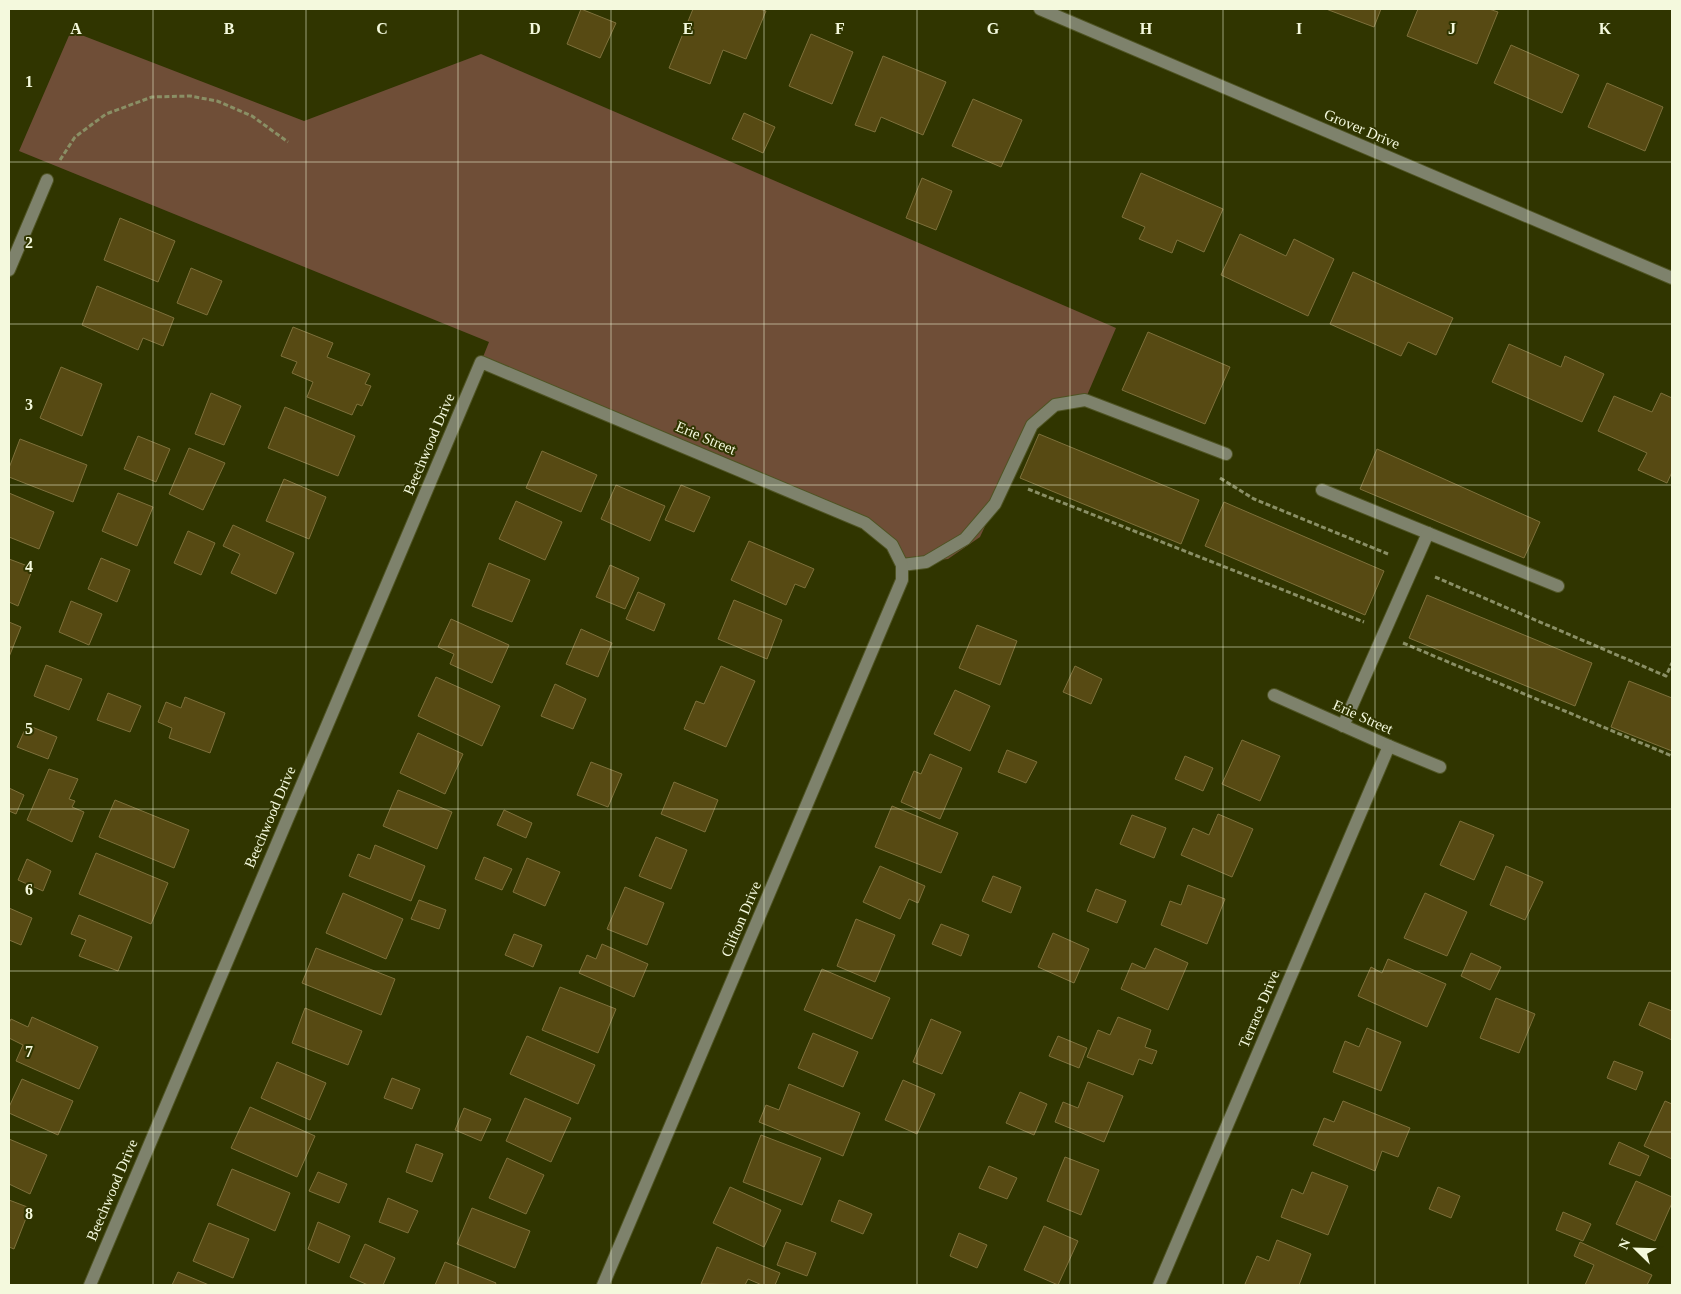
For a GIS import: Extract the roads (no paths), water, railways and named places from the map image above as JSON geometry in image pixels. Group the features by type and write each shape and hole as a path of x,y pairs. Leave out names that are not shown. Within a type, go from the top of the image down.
{"street":[{"name":"Grover Drive","path":"1040,9 1672,278"},
{"path":"9,270 47,180"},
{"name":"Erie Street","path":"481,362 865,523 892,544 902,565"},
{"name":"Beechwood Drive","path":"90,1285 481,362"},
{"path":"902,565 926,562 965,539 995,504 1032,425 1055,405 1085,400 1226,454"},
{"path":"1322,490 1558,586"},
{"path":"1344,726 1428,533"},
{"name":"Clifton Drive","path":"604,1285 902,580 902,565"},
{"name":"Erie Street","path":"1274,695 1440,767"},
{"name":"Terrace Drive","path":"1160,1285 1389,746"}]}
